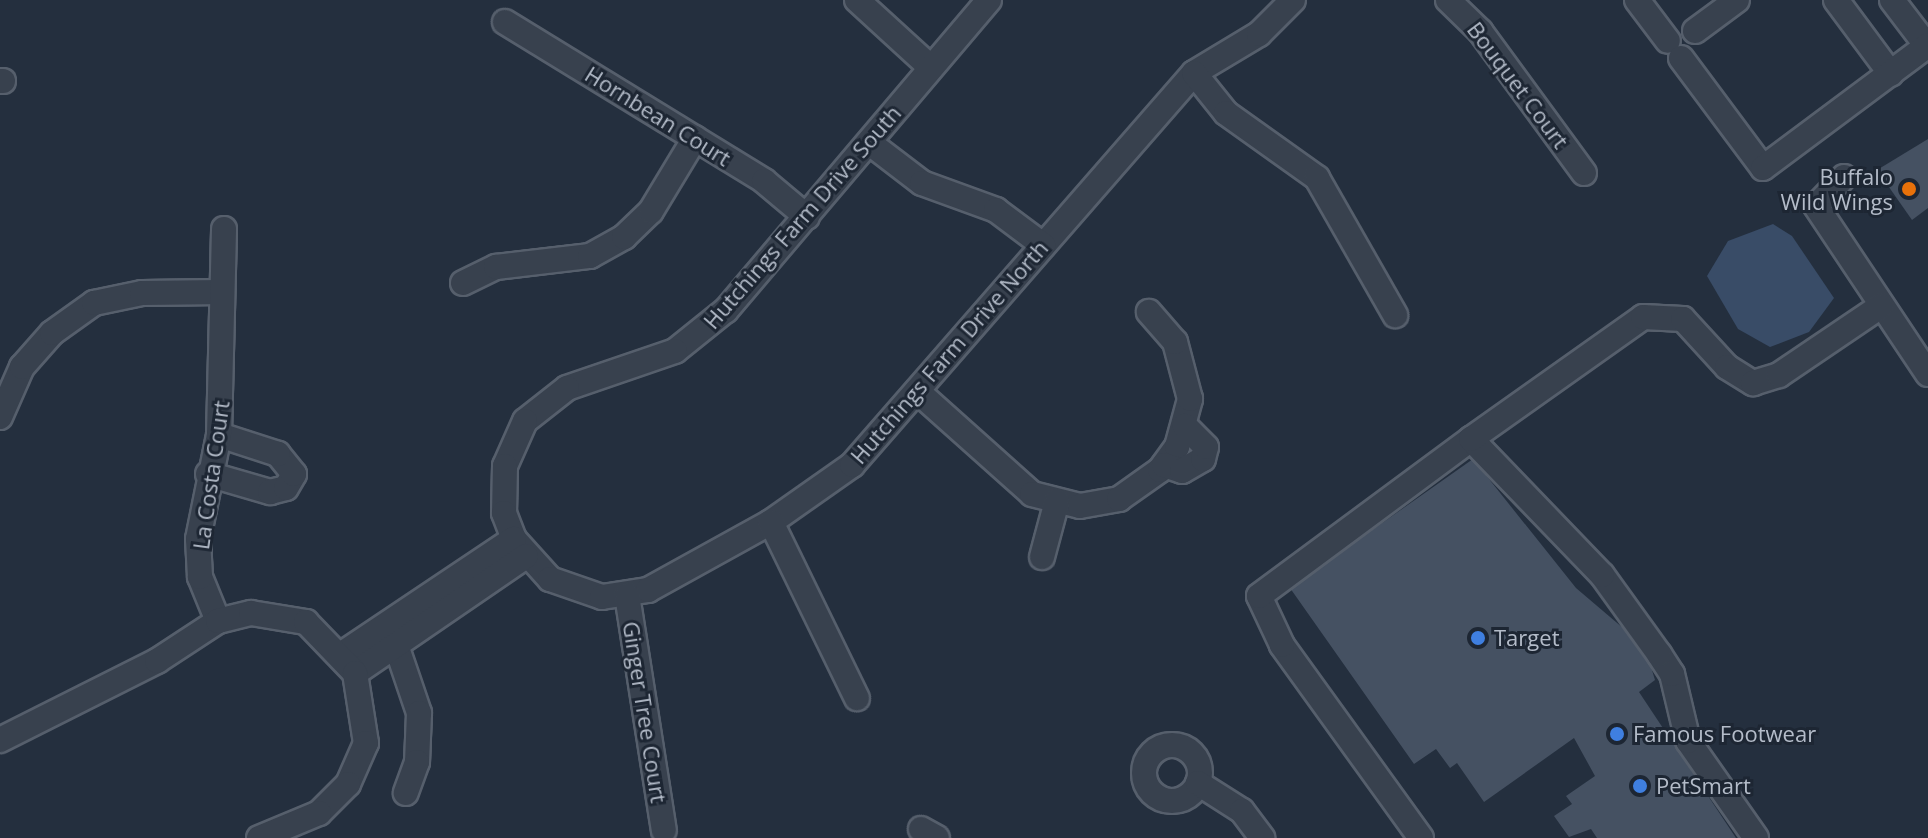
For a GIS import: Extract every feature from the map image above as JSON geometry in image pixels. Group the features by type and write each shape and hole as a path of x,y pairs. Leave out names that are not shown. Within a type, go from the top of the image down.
{"street":[{"path":"857,0 929,66"},
{"name":"Hutchings Farm Drive South","path":"520,548 502,485 525,421 567,388 648,365 699,335 871,144 929,66 989,0"},
{"name":"Hutchings Farm Drive North","path":"520,548 579,591 627,595 667,581 771,522 852,465 1194,73 1259,34 1293,0"},
{"name":"Bouquet Court","path":"1448,0 1480,31 1584,173"},
{"path":"1637,0 1763,168 1927,45 1892,0"},
{"path":"1695,31 1737,0"},
{"path":"1836,0 1891,74"},
{"name":"Hornbean Court","path":"505,22 695,138 807,217"},
{"path":"1194,73 1226,113 1317,178 1395,315"},
{"path":"463,283 496,267 590,256 624,237 651,211 695,138"},
{"path":"871,144 922,183 996,210 1043,245"},
{"path":"1844,177 1816,206 1881,306 1925,362"},
{"name":"La Costa Court","path":"218,621 200,577 208,474 219,435 224,229"},
{"path":"0,417 22,367 52,333 94,303 142,293 222,292"},
{"path":"1421,838 1282,645 1259,596 1471,439 1643,317 1683,319 1727,367 1753,383 1779,375 1881,306"},
{"path":"917,391 1013,480 1057,501 1119,499 1164,465 1185,426 1187,373 1175,342 1149,312"},
{"path":"208,474 270,492 286,488 294,474 278,454 219,435"},
{"path":"1471,439 1602,575 1659,654 1672,674 1688,741 1756,838"},
{"path":"1042,557 1057,501"},
{"path":"771,522 857,698"},
{"path":"348,664 396,645 520,548"},
{"path":"348,664 520,548"},
{"name":"Ginger Tree Court","path":"627,595 664,830"},
{"path":"0,740 157,661 218,621 251,613 306,622 348,664 366,743 358,767 319,813 259,838"},
{"path":"396,645 419,713 417,762 406,793"},
{"path":"1198,783 1242,811 1262,838"}],"water":[{"path":"1773,224 1792,236 1834,298 1809,332 1770,347 1738,329 1707,276 1728,241"}],"building":[{"name":"Buffalo Wild Wings","path":"1928,139 1928,208 1912,220 1877,170"},
{"name":"Target","path":"1473,459 1576,588 1623,628 1651,667 1655,680 1639,692 1736,838 1597,838 1591,829 1569,837 1554,816 1572,804 1566,796 1595,776 1574,738 1484,802 1457,763 1450,768 1436,749 1414,764 1290,588"}],"place":[{"name":"Buffalo Wild Wings","path":"1909,189"},
{"name":"Target","path":"1478,638"},
{"name":"Famous Footwear","path":"1617,734"},
{"name":"PetSmart","path":"1640,786"}]}
